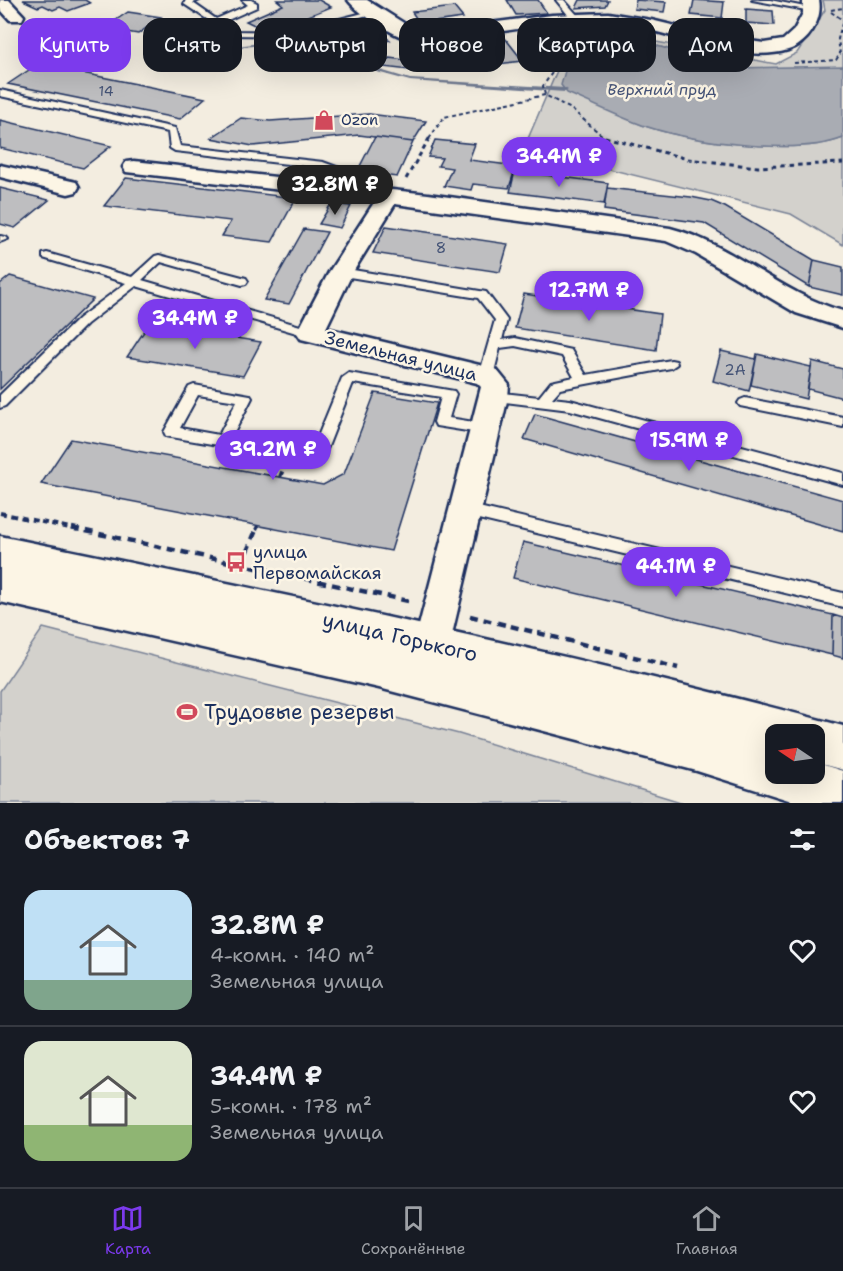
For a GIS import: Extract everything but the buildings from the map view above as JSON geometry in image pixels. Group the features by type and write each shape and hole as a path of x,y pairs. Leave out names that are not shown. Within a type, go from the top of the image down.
{"main road":[{"name":"улица Горького","path":"0,552 432,644 681,703 765,726"},
{"name":"улица Горького","path":"0,585 432,644 697,749 765,769"},
{"path":"825,743 843,748"},
{"name":"улица Горького","path":"812,784 843,794"}],"street":[{"path":"0,0 15,16"},
{"path":"356,0 415,37 517,26"},
{"path":"656,27 739,45 786,46 806,29 811,5"},
{"path":"134,167 428,201 670,235 702,248 776,295 801,307 843,320"},
{"path":"0,171 68,187"},
{"name":"Земельная улица","path":"388,198 341,272 310,333 490,387 486,429 432,644"}],"lane":[{"path":"196,0 188,2 210,18"},
{"path":"225,18 254,5 246,0"},
{"path":"560,0 575,18"},
{"path":"756,0 811,5"},
{"path":"242,33 288,34 375,12"},
{"path":"0,93 172,130 175,148 323,165 364,179 357,194"},
{"path":"47,255 310,333"},
{"path":"0,403 78,320 122,293 159,258 242,281"},
{"path":"341,272 482,295 501,320 494,345 490,387 541,403 570,405 843,479"},
{"path":"494,345 515,342 566,353 582,380"},
{"path":"541,403 556,385 671,364"},
{"path":"223,441 245,398 195,390 171,432 223,441 317,457 349,378 449,394 441,422 486,429"},
{"path":"745,403 843,422"},
{"path":"466,510 843,600"}],"path":[{"path":"543,86 545,94"},
{"path":"388,198 404,183 423,147 444,117 545,94 571,109 604,136 688,159 758,167 843,163"},
{"path":"0,513 241,565 432,644"},
{"path":"241,565 258,526"}],"shaded area":[{"path":"823,0 843,0 843,66 754,68 754,60 776,64 797,53 825,10"},
{"path":"656,42 668,44 668,49 656,46"},
{"path":"556,72 591,72 597,105 641,125 668,133 718,142 774,146 800,146 843,138 843,245 791,214 524,148"},
{"name":"Трудовые резервы","path":"43,628 459,734 684,803 0,803 0,691"}],"water":[{"name":"Верхний пруд","path":"656,46 668,49 668,72 754,72 754,68 843,66 843,138 800,146 774,146 692,138 668,133 627,119 567,93 561,85 565,72 656,72"}],"waterway":[{"path":"242,46 267,43 306,44 368,68 410,80 565,90"}],"place":[{"name":"Ozon","path":"324,120"},
{"name":"улица Первомайская","path":"236,562"},
{"name":"Трудовые резервы","path":"187,712"}]}
